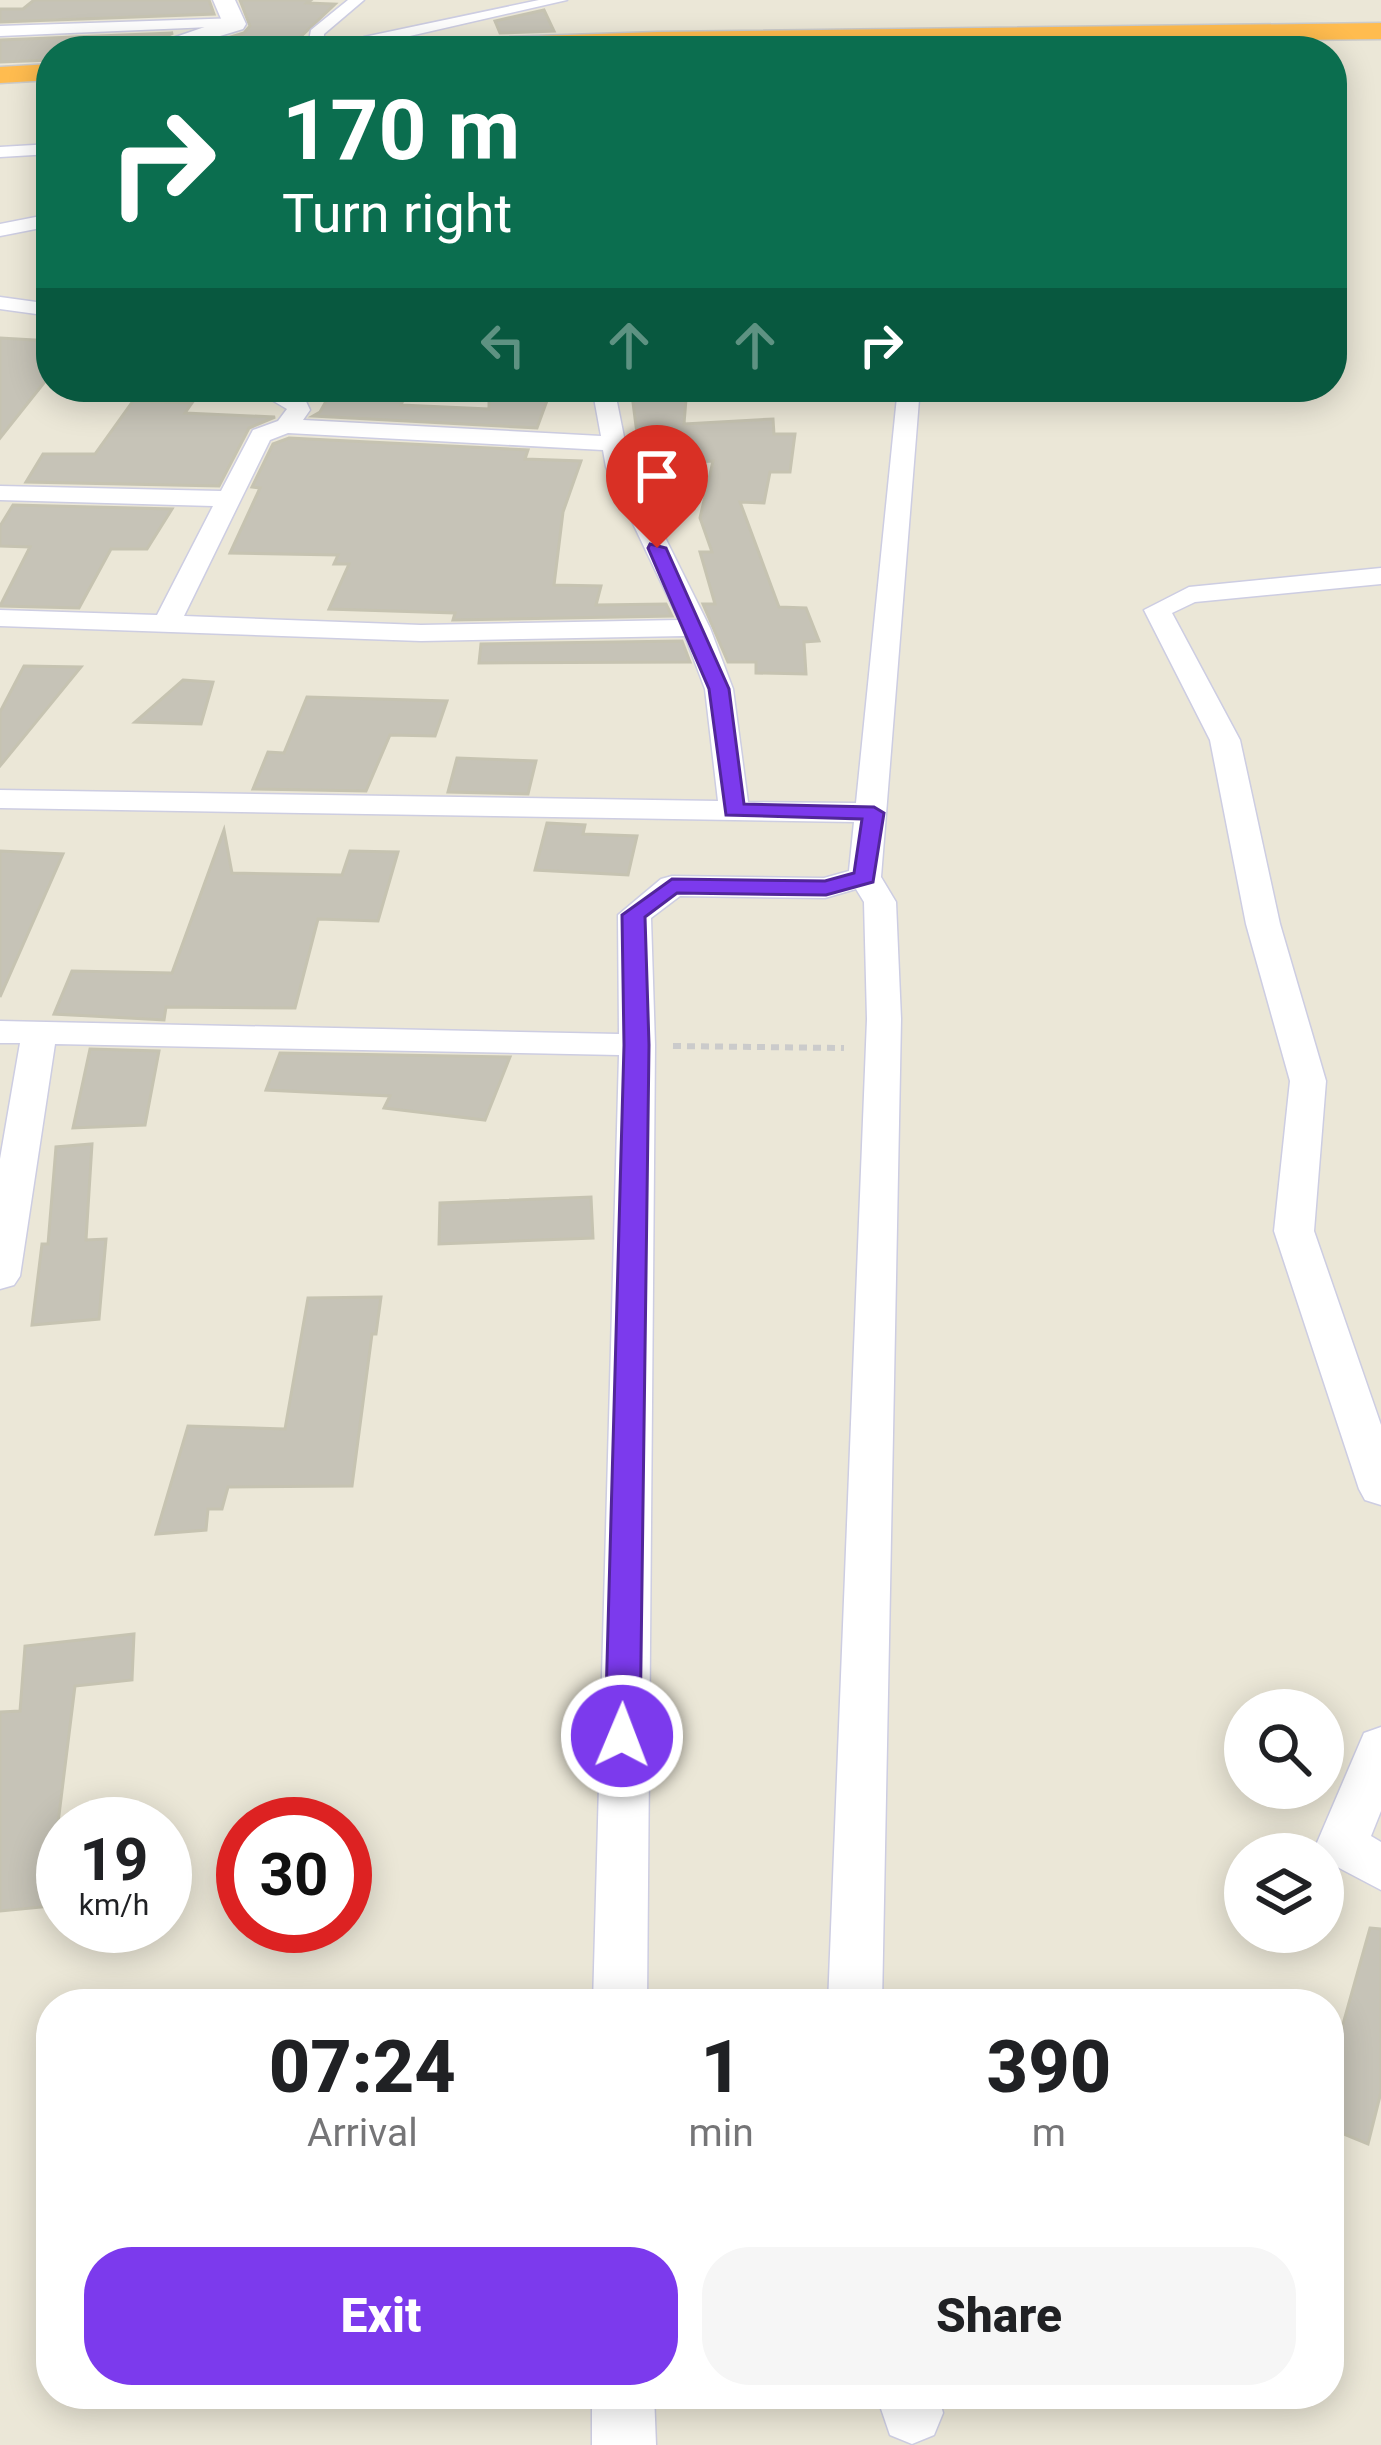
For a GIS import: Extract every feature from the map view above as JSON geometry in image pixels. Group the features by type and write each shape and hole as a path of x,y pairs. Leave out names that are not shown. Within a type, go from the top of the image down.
{"highway":[{"path":"1347,36 1381,36"},
{"path":"1347,38 1381,36"},
{"path":"0,71 36,69"}],"street":[{"path":"316,36 357,0"},
{"path":"389,36 560,0"},
{"path":"0,32 229,10 236,24 199,36"},
{"path":"0,152 36,153"},
{"path":"0,234 36,224"},
{"path":"0,234 36,238"},
{"path":"0,302 36,308"},
{"path":"286,426 299,410 297,402"},
{"path":"606,402 618,467 696,628 719,689 734,810"},
{"path":"856,1989 868,1663 881,1043 880,902 865,877 908,402"},
{"path":"168,621 261,435 286,426 614,444"},
{"path":"0,493 228,499"},
{"path":"1381,576 1189,595 1157,610 1225,740 1264,924 1308,1081 1294,1231 1381,1489"},
{"path":"0,617 422,633 696,628"},
{"path":"0,799 874,813"},
{"path":"620,1989 637,1045 634,915 672,886 826,888 865,877"},
{"path":"0,1032 637,1045"},
{"path":"0,1276 39,1034"},
{"path":"1381,1748 1342,1845 1381,1868"},
{"path":"623,2409 624,2445"}],"path":[{"path":"637,1045 824,1050 881,1043"}],"building":[{"path":"34,0 209,0 214,14 0,22 0,9 23,9"},
{"path":"240,0 335,4 301,36 234,36 250,26"},
{"path":"544,10 554,31 500,33 495,21"},
{"path":"173,33 166,36 99,36"},
{"path":"36,39 36,61 0,62 0,40"},
{"path":"0,338 36,340 36,393 0,438"},
{"path":"132,402 192,403 185,413 275,417 249,428 219,486 26,482 43,454 95,454"},
{"path":"326,402 489,409 489,402 547,402 537,428 313,416"},
{"path":"633,402 686,402 684,424 773,419 774,434 795,434 790,472 770,472 764,503 740,502 779,607 806,608 819,641 804,642 806,674 756,673 756,662 728,662 703,604 715,604 700,552 712,552 700,518 713,461 641,465"},
{"path":"289,438 528,450 525,459 581,461 563,512 554,585 601,586 596,605 666,604 672,616 453,620 455,613 329,609 349,564 334,564 338,555 230,553 260,488 252,487 273,444"},
{"path":"13,505 172,509 147,549 111,549 79,608 0,606 30,547 0,546 0,526"},
{"path":"682,641 690,662 479,663 481,644"},
{"path":"24,666 81,667 0,766 0,712"},
{"path":"183,680 213,682 201,724 135,722"},
{"path":"307,697 447,701 435,736 390,735 366,791 253,789 268,752 284,753"},
{"path":"457,758 536,761 528,794 448,792"},
{"path":"547,823 585,825 583,834 637,836 628,875 535,870"},
{"path":"224,830 232,873 342,875 350,851 398,852 378,921 318,919 295,1008 166,1007 164,1020 54,1014 72,971 172,973"},
{"path":"0,851 63,854 0,997"},
{"path":"90,1049 159,1051 145,1125 73,1128"},
{"path":"280,1053 510,1057 485,1120 384,1108 390,1096 266,1090"},
{"path":"92,1144 86,1240 106,1239 99,1319 32,1325 42,1244 48,1244 56,1147"},
{"path":"591,1197 593,1238 439,1244 440,1203"},
{"path":"381,1297 352,1486 228,1487 222,1509 208,1509 206,1530 156,1534 188,1426 285,1429 308,1298"},
{"path":"134,1634 132,1680 75,1686 61,1797 36,1797 36,1908 0,1911 0,1712 20,1711 25,1646"},
{"path":"1370,1928 1381,1929 1381,2092 1368,2144 1344,2134 1344,2021"}],"route":[{"path":"622,1736 637,1045 634,915 672,886 826,888 865,877 874,813 734,810 719,689 657,548"}]}
